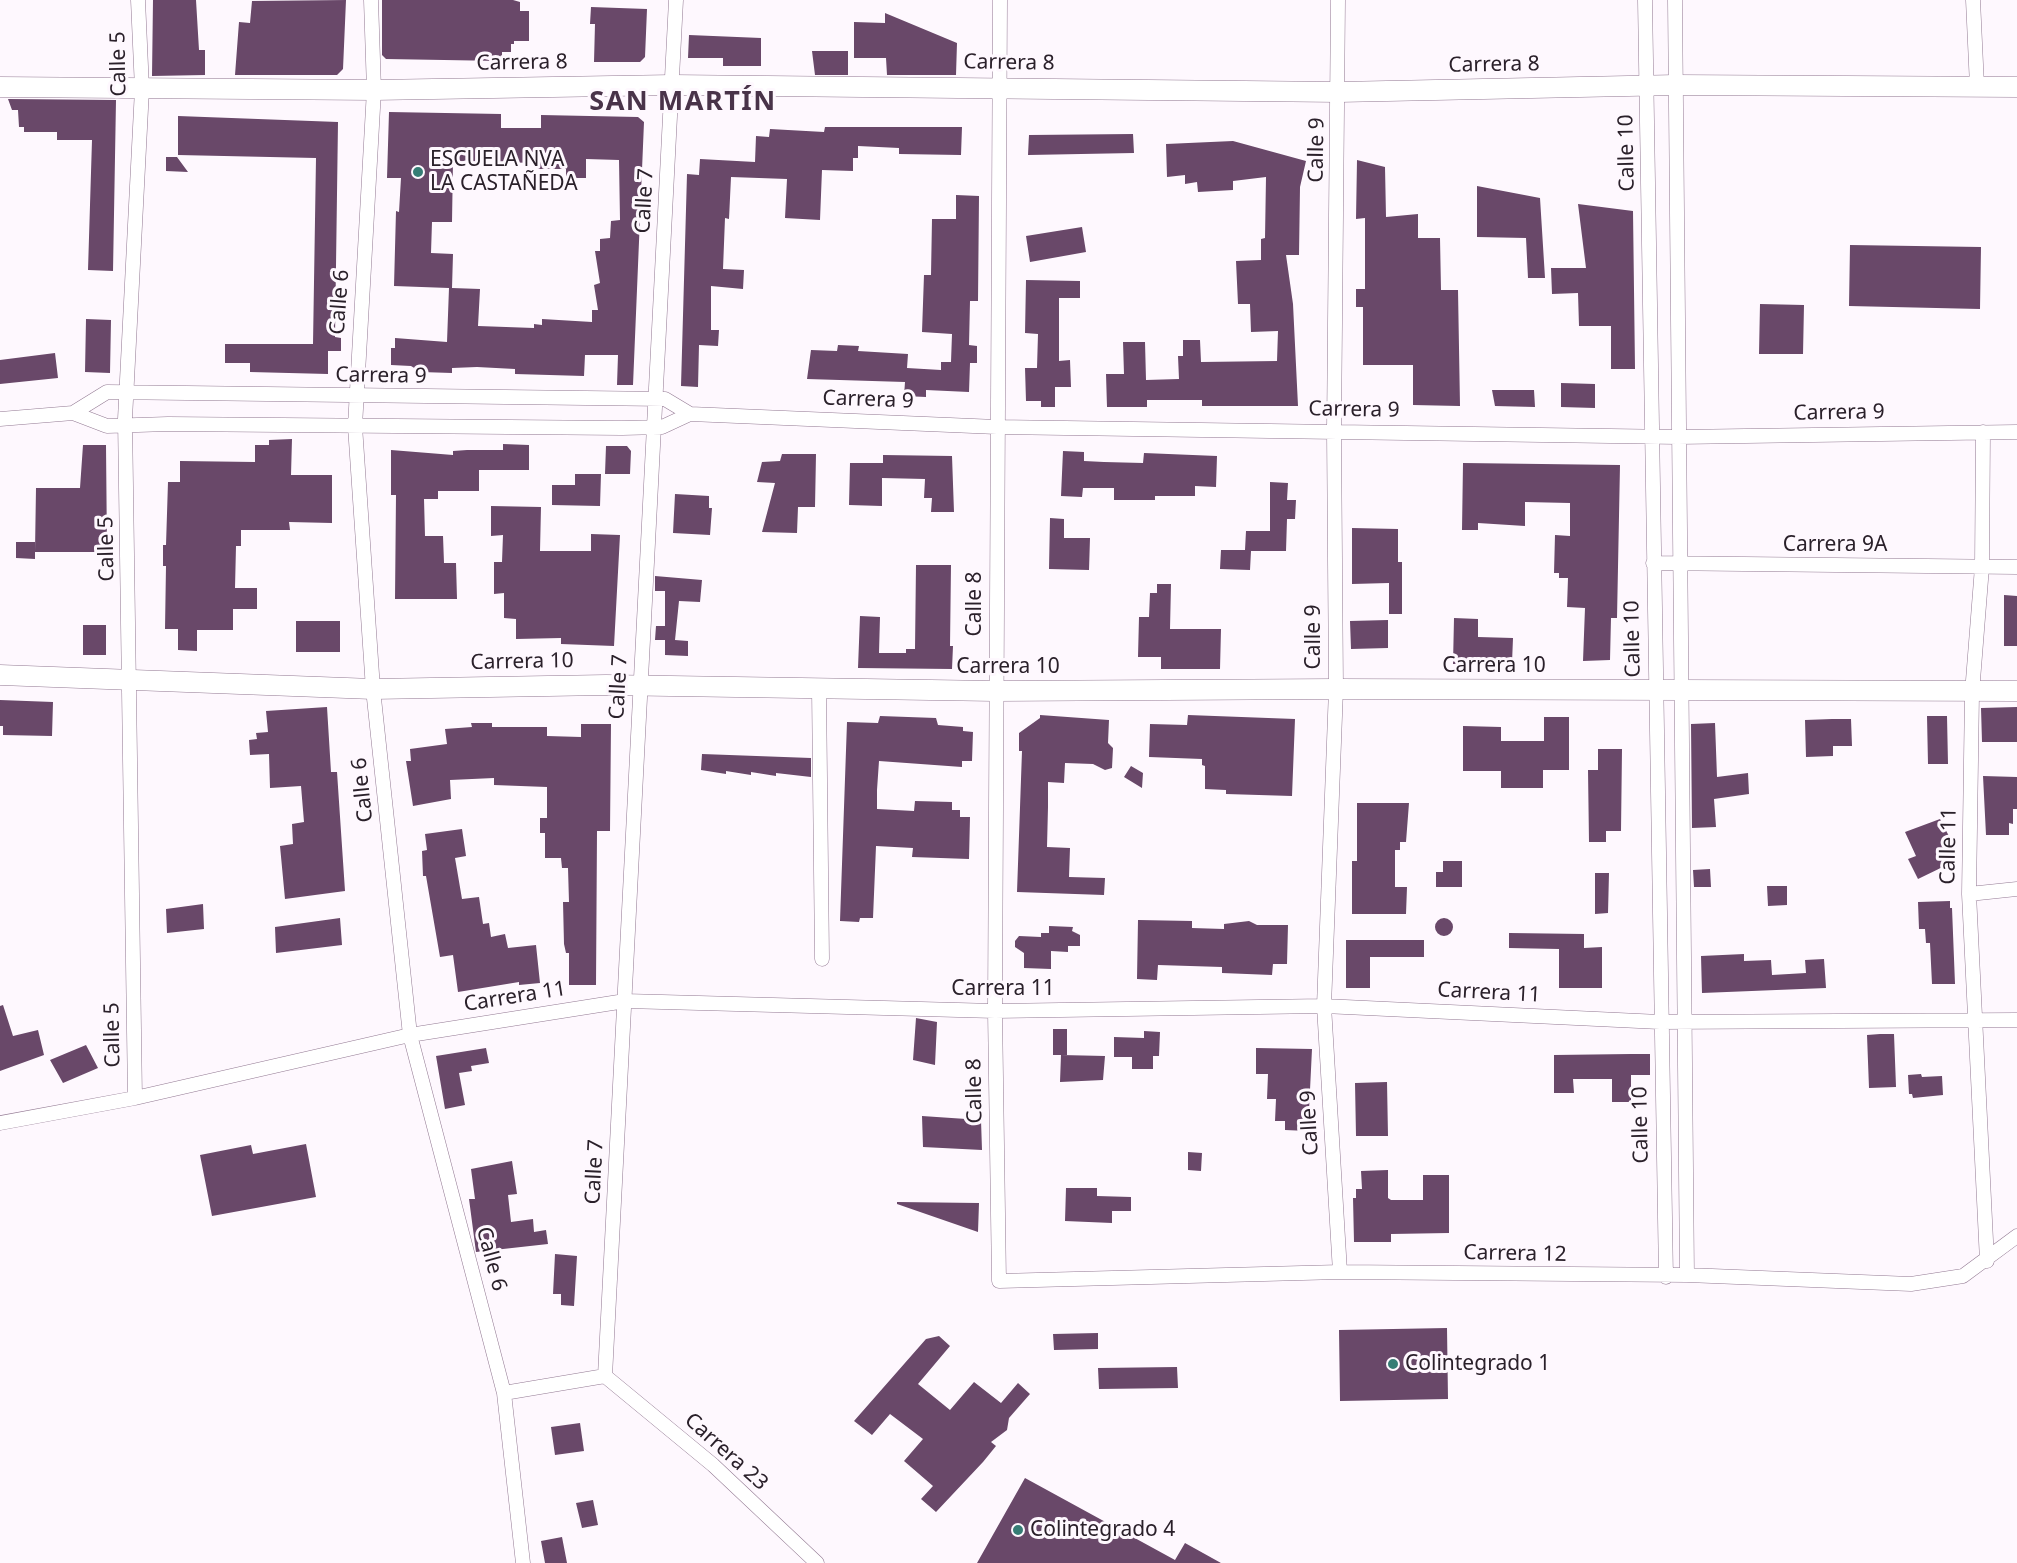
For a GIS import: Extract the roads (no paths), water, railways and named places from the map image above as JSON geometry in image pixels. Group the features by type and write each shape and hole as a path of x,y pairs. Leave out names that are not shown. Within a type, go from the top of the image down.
{"street":[{"name":"Calle 5","path":"135,1098 131,680 125,426 142,89 138,0"},
{"name":"Calle 6","path":"371,0 374,90 355,426 373,689 410,1035 504,1393 523,1563"},
{"name":"Calle 7","path":"605,1376 676,0"},
{"name":"Calle 8","path":"999,1281 995,1011 995,691 1000,0"},
{"name":"Calle 9","path":"1338,0 1339,92 1334,431 1335,689 1324,1006 1340,1272"},
{"name":"Calle 10","path":"1645,0 1660,1022 1666,1276"},
{"name":"Calle 10","path":"1675,0 1682,1021 1687,1275"},
{"path":"1973,0 1977,86"},
{"name":"Carrera 8","path":"0,87 374,90 672,85 1339,92 1676,85 2017,87"},
{"name":"Carrera 9","path":"73,413 107,392 355,397 664,399 690,414"},
{"name":"Carrera 9","path":"0,418 73,413 107,426 662,427 690,414 997,427 1652,437 2017,432"},
{"name":"Calle 11","path":"1983,432 1982,567 1972,693 1969,894 1973,1021 1987,1261"},
{"name":"Carrera 9A","path":"1653,563 2017,567"},
{"name":"Carrera 10","path":"0,675 373,689 640,685 995,691 1335,689 2017,692"},
{"path":"819,689 822,959"},
{"path":"1969,894 2017,889"},
{"name":"Carrera 11","path":"0,1123 135,1098 410,1035 624,1001 995,1011 1324,1006 1660,1022 2017,1020"},
{"name":"Carrera 12","path":"999,1281 1340,1272 1687,1275 1911,1284 1963,1276 1987,1261 2017,1236"},
{"path":"504,1393 605,1376"},
{"name":"Carrera 23","path":"605,1376 713,1465 817,1563"}],"place":[{"name":"ESCUELA NVA LA CASTAÑEDA","path":"418,172"},
{"name":"Colintegrado 1","path":"1393,1364"},
{"name":"Colintegrado 4","path":"1018,1530"}],"district":[{"name":"SAN MARTÍN","path":"683,102"}]}
